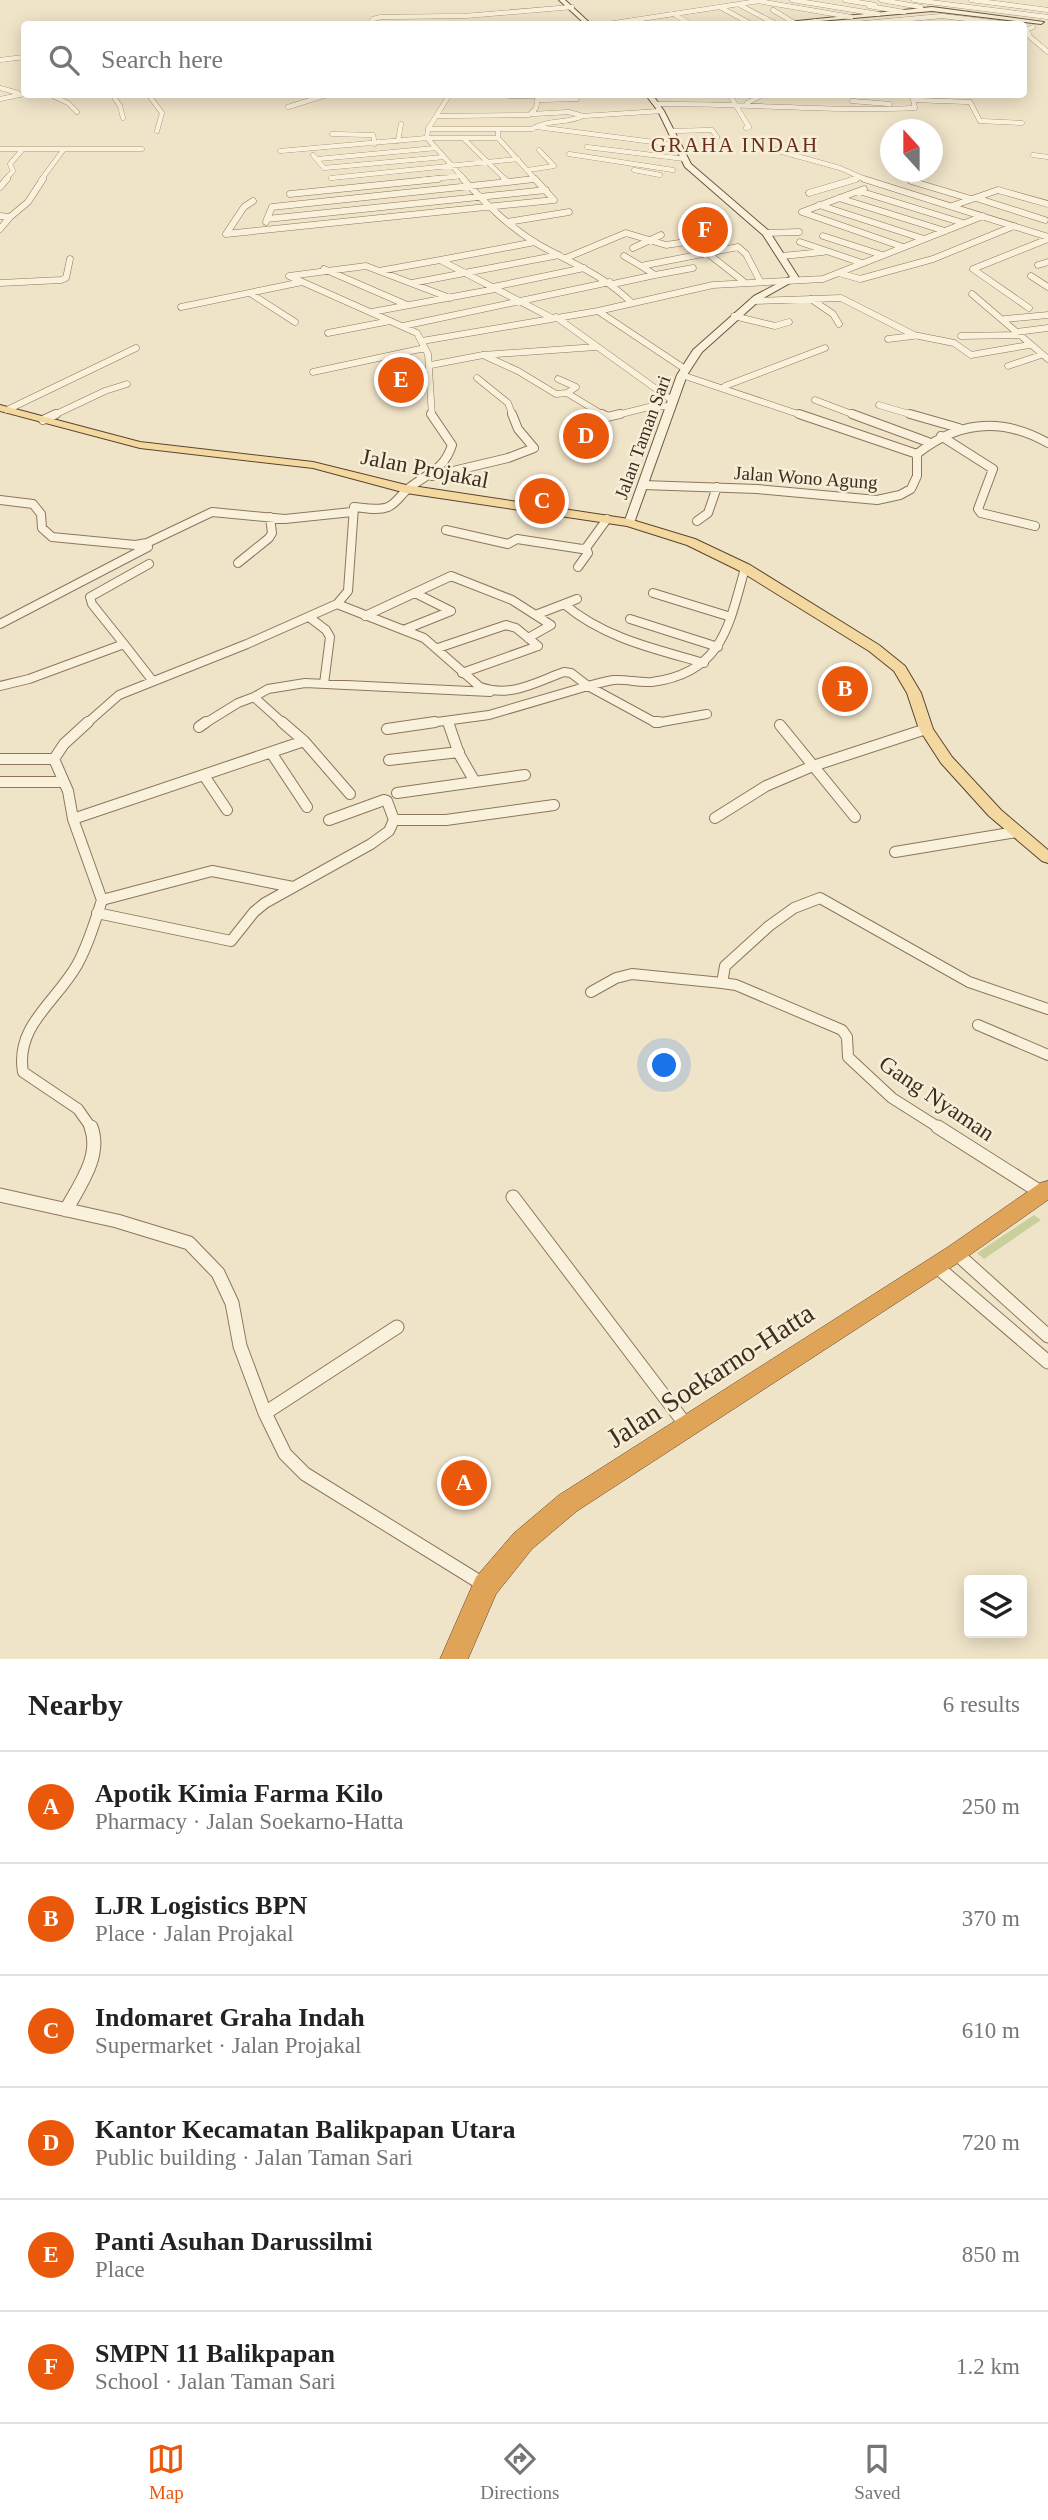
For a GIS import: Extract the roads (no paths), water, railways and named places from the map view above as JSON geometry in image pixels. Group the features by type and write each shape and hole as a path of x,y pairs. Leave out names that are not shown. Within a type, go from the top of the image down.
{"highway":[{"name":"Jalan Soekarno-Hatta","path":"454,1659 486,1586 523,1541 568,1503 946,1260 1045,1191"}],"main road":[{"name":"Jalan Projakal","path":"4,409 140,444 313,465 406,489 607,519 671,534 745,568 874,648 900,669 914,693 926,729 946,760 1016,832 1048,858"}],"street":[{"path":"562,0 585,21"},
{"path":"719,0 730,5"},
{"path":"740,5 748,1 765,0"},
{"path":"792,0 878,14"},
{"path":"830,0 905,14 975,21"},
{"path":"845,0 905,14 916,21"},
{"path":"881,0 932,9 1046,20"},
{"path":"914,0 1046,20"},
{"path":"953,0 1048,10"},
{"path":"1015,0 1048,4"},
{"path":"757,1 851,17"},
{"path":"950,11 969,1"},
{"path":"636,21 730,5 773,10 824,21 878,14 905,14"},
{"path":"740,5 769,21"},
{"path":"372,21 381,17 465,16 572,7"},
{"path":"720,7 746,21"},
{"path":"871,21 932,9"},
{"path":"773,10 792,21"},
{"path":"674,14 685,21"},
{"path":"929,17 937,21"},
{"path":"649,18 654,21"},
{"path":"1027,32 1046,20"},
{"path":"1027,26 1033,27"},
{"path":"1027,35 1048,52"},
{"path":"1027,41 1035,41"},
{"path":"0,60 21,57"},
{"path":"0,88 21,94"},
{"path":"9,91 21,89"},
{"path":"0,99 21,94"},
{"path":"57,98 77,112"},
{"path":"115,98 123,118"},
{"path":"153,98 162,113 157,131"},
{"path":"288,107 317,98"},
{"path":"448,98 428,129 427,138 444,157 490,208 507,222 535,242 611,283 632,303"},
{"path":"503,115 508,98"},
{"path":"532,114 538,98"},
{"path":"558,98 577,99"},
{"path":"651,98 659,108 686,162 766,233 794,275 793,280"},
{"path":"730,98 750,127 746,128"},
{"path":"747,103 756,98"},
{"path":"942,98 947,110"},
{"path":"438,116 565,112 583,116 732,103 834,111 910,108 914,100"},
{"path":"852,101 972,103 980,121 1022,124"},
{"path":"537,127 543,122 575,120 583,116"},
{"path":"398,141 401,124"},
{"path":"428,129 498,130 537,127 677,145"},
{"path":"253,201 244,207 226,234 554,200 498,138 498,130"},
{"path":"671,131 712,130 717,137"},
{"path":"332,134 373,135 375,144"},
{"path":"280,151 427,138 498,138"},
{"path":"463,138 508,182"},
{"path":"587,147 686,162"},
{"path":"317,156 329,148"},
{"path":"317,156 436,148"},
{"path":"0,149 142,149"},
{"path":"0,187 13,171 10,164 22,149"},
{"path":"0,229 28,202 64,149"},
{"path":"528,170 554,166 539,150"},
{"path":"775,150 1048,238"},
{"path":"569,154 673,170"},
{"path":"1033,155 1048,157"},
{"path":"317,156 324,168 444,157"},
{"path":"331,178 518,159"},
{"path":"649,179 686,162"},
{"path":"616,166 660,175"},
{"path":"290,194 462,176"},
{"path":"809,193 861,177"},
{"path":"244,207 272,207 534,179"},
{"path":"915,182 1046,219"},
{"path":"877,185 802,212 903,247"},
{"path":"267,219 546,190"},
{"path":"952,206 998,190 1048,204"},
{"path":"859,191 963,223"},
{"path":"1033,200 1048,194"},
{"path":"839,198 945,231"},
{"path":"346,199 362,222"},
{"path":"819,205 924,239"},
{"path":"261,232 272,207"},
{"path":"507,222 569,212"},
{"path":"0,216 10,217"},
{"path":"313,372 424,344 554,317 598,311 701,287 743,281 822,279 983,216"},
{"path":"1021,228 1046,219"},
{"path":"839,273 857,279 933,259 1014,226"},
{"path":"766,233 799,232"},
{"path":"412,283 563,256 621,233 670,245 686,242 706,252 743,281"},
{"path":"633,248 661,235"},
{"path":"823,236 883,255"},
{"path":"1030,308 973,269 1048,238"},
{"path":"440,260 535,242"},
{"path":"800,242 862,263"},
{"path":"641,266 734,247 742,249 760,281"},
{"path":"782,256 829,251"},
{"path":"624,256 655,275"},
{"path":"0,283 61,280 66,278 71,259"},
{"path":"379,271 440,260 554,317 671,404"},
{"path":"1038,265 1048,262"},
{"path":"54,759 64,744 119,695 337,604 348,591 354,507 380,508 391,505 406,489 428,477 450,458 452,446 431,416 431,365 417,333 289,276 360,265 450,298"},
{"path":"372,313 585,268"},
{"path":"403,326 693,268"},
{"path":"323,269 407,305"},
{"path":"1031,276 1048,287"},
{"name":"Jalan Taman Sari","path":"629,523 671,404 684,372 698,350 753,301 793,280"},
{"path":"181,307 302,282"},
{"path":"250,293 295,322"},
{"path":"972,294 1042,355"},
{"path":"811,299 832,314 839,324"},
{"path":"753,301 847,300 914,335 954,343 976,356 1029,345"},
{"path":"598,311 684,372 849,433 917,454 928,442 976,424 999,424 1027,431 1048,443"},
{"path":"1005,320 1048,315"},
{"path":"734,316 775,326 789,322"},
{"path":"328,333 391,320"},
{"path":"961,336 1017,334 1048,328"},
{"path":"888,339 914,335"},
{"path":"431,365 483,355 596,347"},
{"path":"4,409 136,348"},
{"path":"725,386 825,348"},
{"path":"1008,366 1042,355 1048,349"},
{"path":"483,355 518,371 556,394 567,393 576,387 558,379"},
{"path":"428,477 508,458 534,448 518,429 508,403 477,378"},
{"path":"43,420 105,391 127,384"},
{"path":"567,393 608,418 671,404"},
{"path":"815,400 928,442"},
{"path":"879,405 960,429"},
{"path":"941,436 993,469 978,509 981,513 1035,526"},
{"name":"Jalan Wono Agung","path":"643,485 717,487 886,499 911,489 917,476 917,454"},
{"path":"697,521 708,513 717,487"},
{"path":"0,499 33,504 41,514 41,528 52,537 135,545 178,529 209,512 308,518 352,512"},
{"path":"238,564 270,538 270,517"},
{"path":"446,530 508,544 517,539 578,549 586,548 607,519"},
{"path":"0,624 38,607 75,583 173,535 178,529"},
{"path":"578,567 589,553 586,548"},
{"path":"149,564 90,597 92,604 152,680"},
{"path":"387,729 489,715 614,680 649,682 694,670 718,647 731,617 745,568"},
{"path":"365,616 451,576 538,614 551,625 528,638"},
{"path":"406,629 451,611 415,593"},
{"path":"653,593 731,617"},
{"path":"538,614 577,599"},
{"path":"337,604 406,629 438,648 463,673 490,692"},
{"path":"564,604 583,620 629,641 704,663"},
{"path":"309,617 330,637 324,684"},
{"path":"630,619 718,647"},
{"path":"438,648 506,625 516,628 538,646 463,673"},
{"path":"0,686 29,679 124,644"},
{"path":"199,727 261,691 278,687 324,684 517,691 564,672 571,673 588,686 656,723 707,714"},
{"path":"254,697 304,741 350,794"},
{"path":"447,721 458,752 475,782"},
{"path":"780,725 855,817"},
{"path":"715,818 766,786 813,765 926,729"},
{"path":"73,819 205,777 304,741"},
{"path":"389,760 458,752"},
{"path":"272,754 307,807"},
{"path":"0,759 54,759"},
{"path":"54,759 73,806 73,819 102,900 78,964 63,988 32,1025 21,1048 19,1062 23,1072 79,1108 93,1129 95,1154 66,1210"},
{"path":"397,793 526,775"},
{"path":"205,777 227,810"},
{"path":"0,782 64,782"},
{"path":"97,914 226,942 232,941 243,930 254,912 371,844 389,831 394,820 387,801 384,800 329,820"},
{"path":"394,820 446,820 554,805"},
{"path":"895,852 1016,832"},
{"path":"102,900 212,871 293,887"},
{"path":"591,992 631,974 688,983 722,983 725,966 787,913 810,900 820,898 969,982 1048,1009"},
{"name":"Gang Nyaman","path":"722,983 736,985 842,1030 847,1037 848,1057 881,1091 1045,1191"},
{"path":"978,1025 1048,1055"},
{"path":"0,1195 158,1231 189,1243 218,1273 232,1303 240,1346 265,1413 285,1454 305,1474 486,1586"},
{"path":"513,1197 686,1425"},
{"path":"946,1260 1048,1336"},
{"path":"946,1260 1048,1362"},
{"path":"265,1413 397,1327"}],"place":[{"name":"SMPN 11 Balikpapan","path":"705,230"},
{"name":"Panti Asuhan Darussilmi","path":"401,380"},
{"name":"Kantor Kecamatan Balikpapan Utara","path":"586,436"},
{"name":"Indomaret Graha Indah","path":"542,501"},
{"name":"LJR Logistics BPN","path":"845,689"},
{"name":"Apotik Kimia Farma Kilo","path":"464,1483"}],"district":[{"name":"GRAHA INDAH","path":"735,145"}]}
